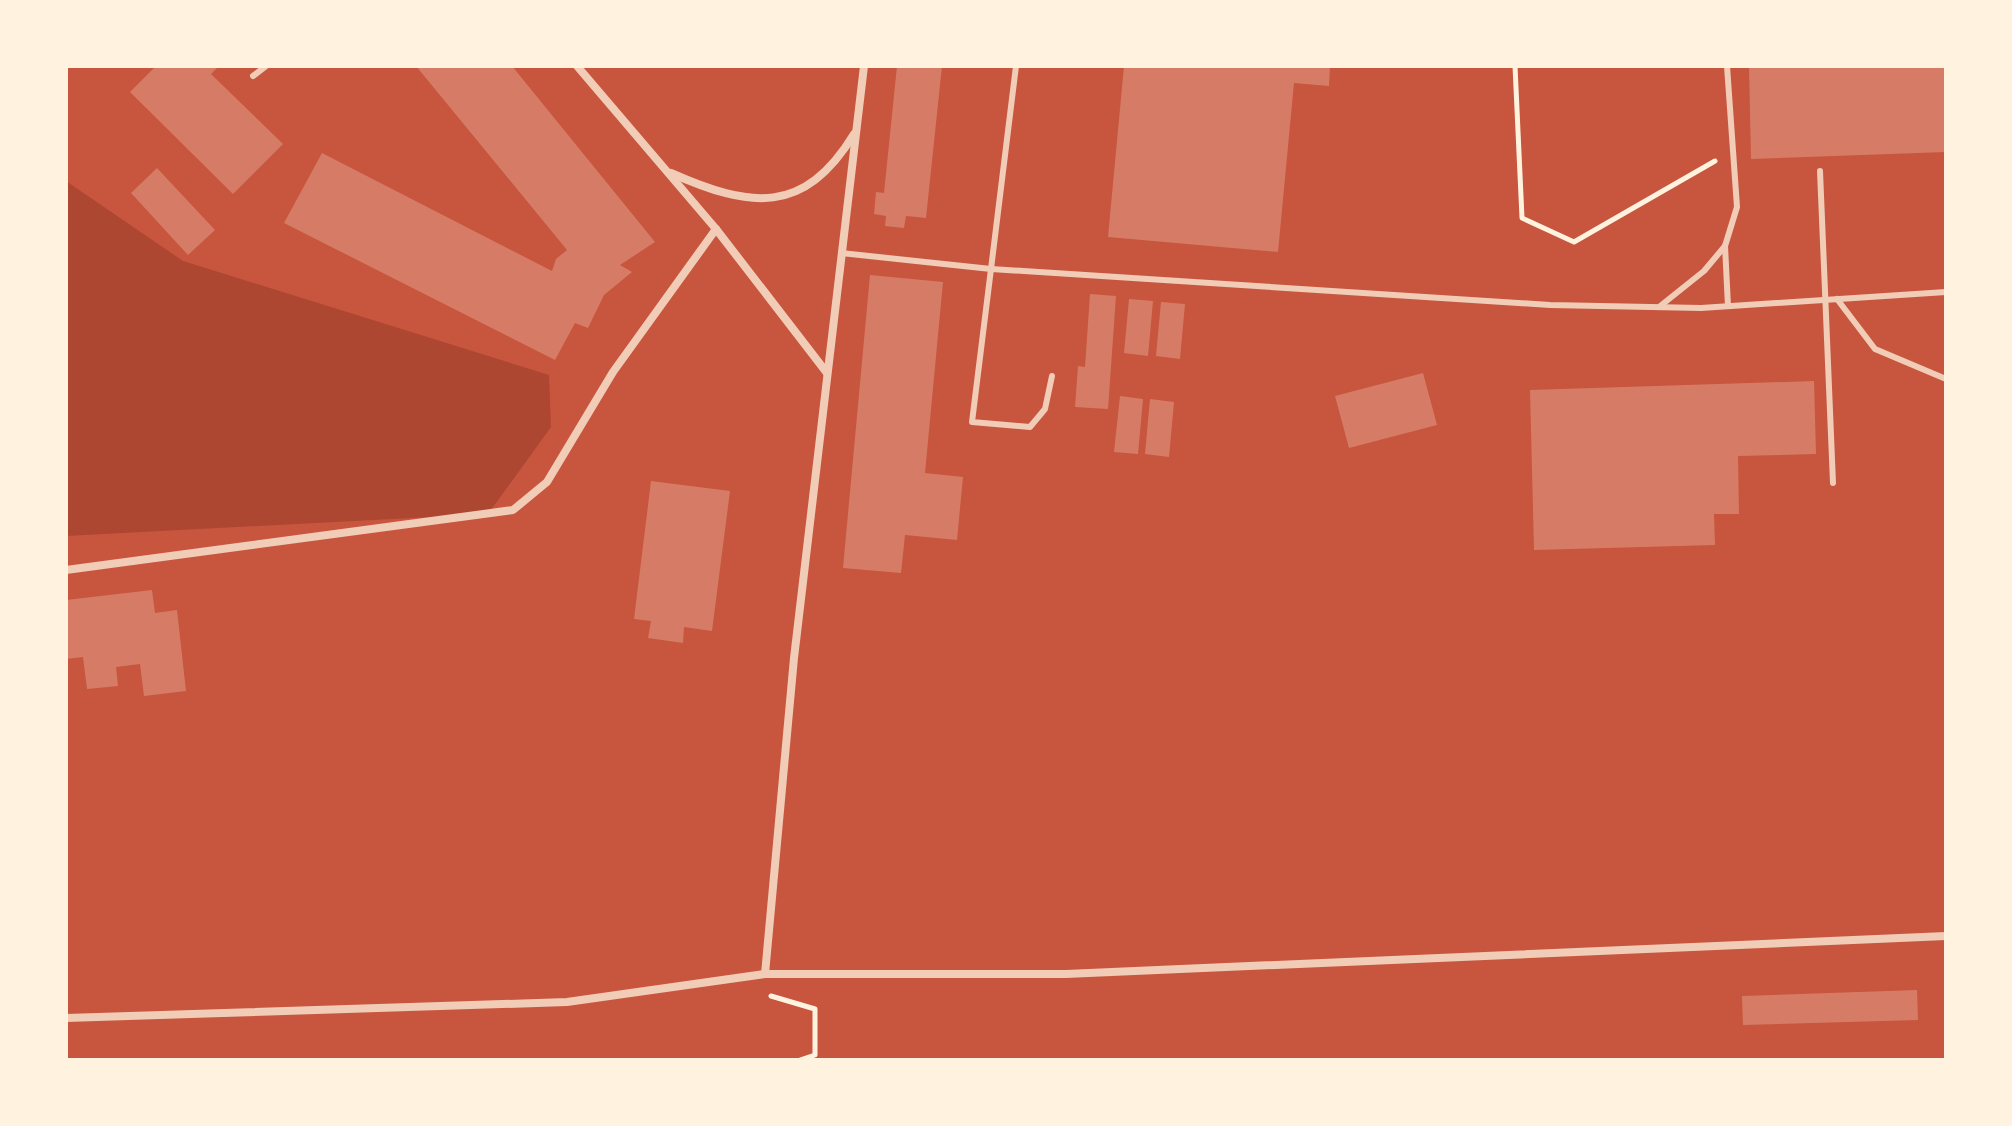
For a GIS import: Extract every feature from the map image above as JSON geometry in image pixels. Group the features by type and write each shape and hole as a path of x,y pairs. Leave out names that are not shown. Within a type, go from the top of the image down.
{"street":[{"path":"577,66 716,229 827,373"},
{"path":"765,974 794,658 864,66"},
{"path":"667,172 733,197 772,198 808,186 841,155 857,130"},
{"path":"66,570 513,510 547,482 613,372 716,229"},
{"path":"66,1018 567,1002 765,974 1066,974 1946,936"}],"lane":[{"path":"253,76 266,66"},
{"path":"1016,66 972,422 1030,427 1045,409 1052,376"},
{"path":"1727,66 1737,207 1725,246 1728,306"},
{"path":"1820,171 1833,483"},
{"path":"1659,307 1704,271 1725,246"},
{"path":"841,253 991,269 1550,305 1728,306 1946,292"},
{"path":"1837,299 1875,349 1946,379"}],"path":[{"path":"1515,66 1522,218 1574,242 1718,159"},
{"path":"800,1060 815,1055 815,1009"}],"shaded area":[{"path":"66,181 183,261 549,375 551,427 488,514 66,536"}],"building":[{"path":"156,66 219,66 211,74 283,144 233,194 130,92"},
{"path":"416,66 512,66 655,242 620,265 632,272 604,295 588,328 575,323 555,360 284,223 322,153 552,271 556,259 567,250"},
{"path":"897,66 942,66 926,218 906,216 904,228 885,226 886,216 874,214 876,192 884,193"},
{"path":"1124,66 1330,66 1329,86 1294,83 1278,252 1108,237"},
{"path":"1749,66 1946,66 1946,152 1751,159"},
{"path":"157,168 215,230 188,255 131,193"},
{"path":"870,275 943,282 925,473 963,477 957,540 905,535 901,573 843,568"},
{"path":"1090,294 1116,296 1108,409 1075,407 1078,366 1085,367"},
{"path":"1129,299 1153,301 1148,356 1124,353"},
{"path":"1161,302 1185,304 1180,359 1156,356"},
{"path":"1423,373 1437,425 1349,448 1335,396"},
{"path":"1814,381 1816,454 1738,456 1739,514 1714,514 1715,545 1534,550 1530,390"},
{"path":"1120,396 1143,399 1138,454 1114,452"},
{"path":"1150,399 1174,402 1169,457 1145,454"},
{"path":"651,481 730,491 712,631 684,627 683,643 648,638 651,621 634,619"},
{"path":"152,590 155,613 177,610 186,691 144,696 140,664 116,667 118,686 87,689 83,657 66,659 66,600"},
{"path":"1917,990 1918,1020 1743,1025 1742,996"}]}
